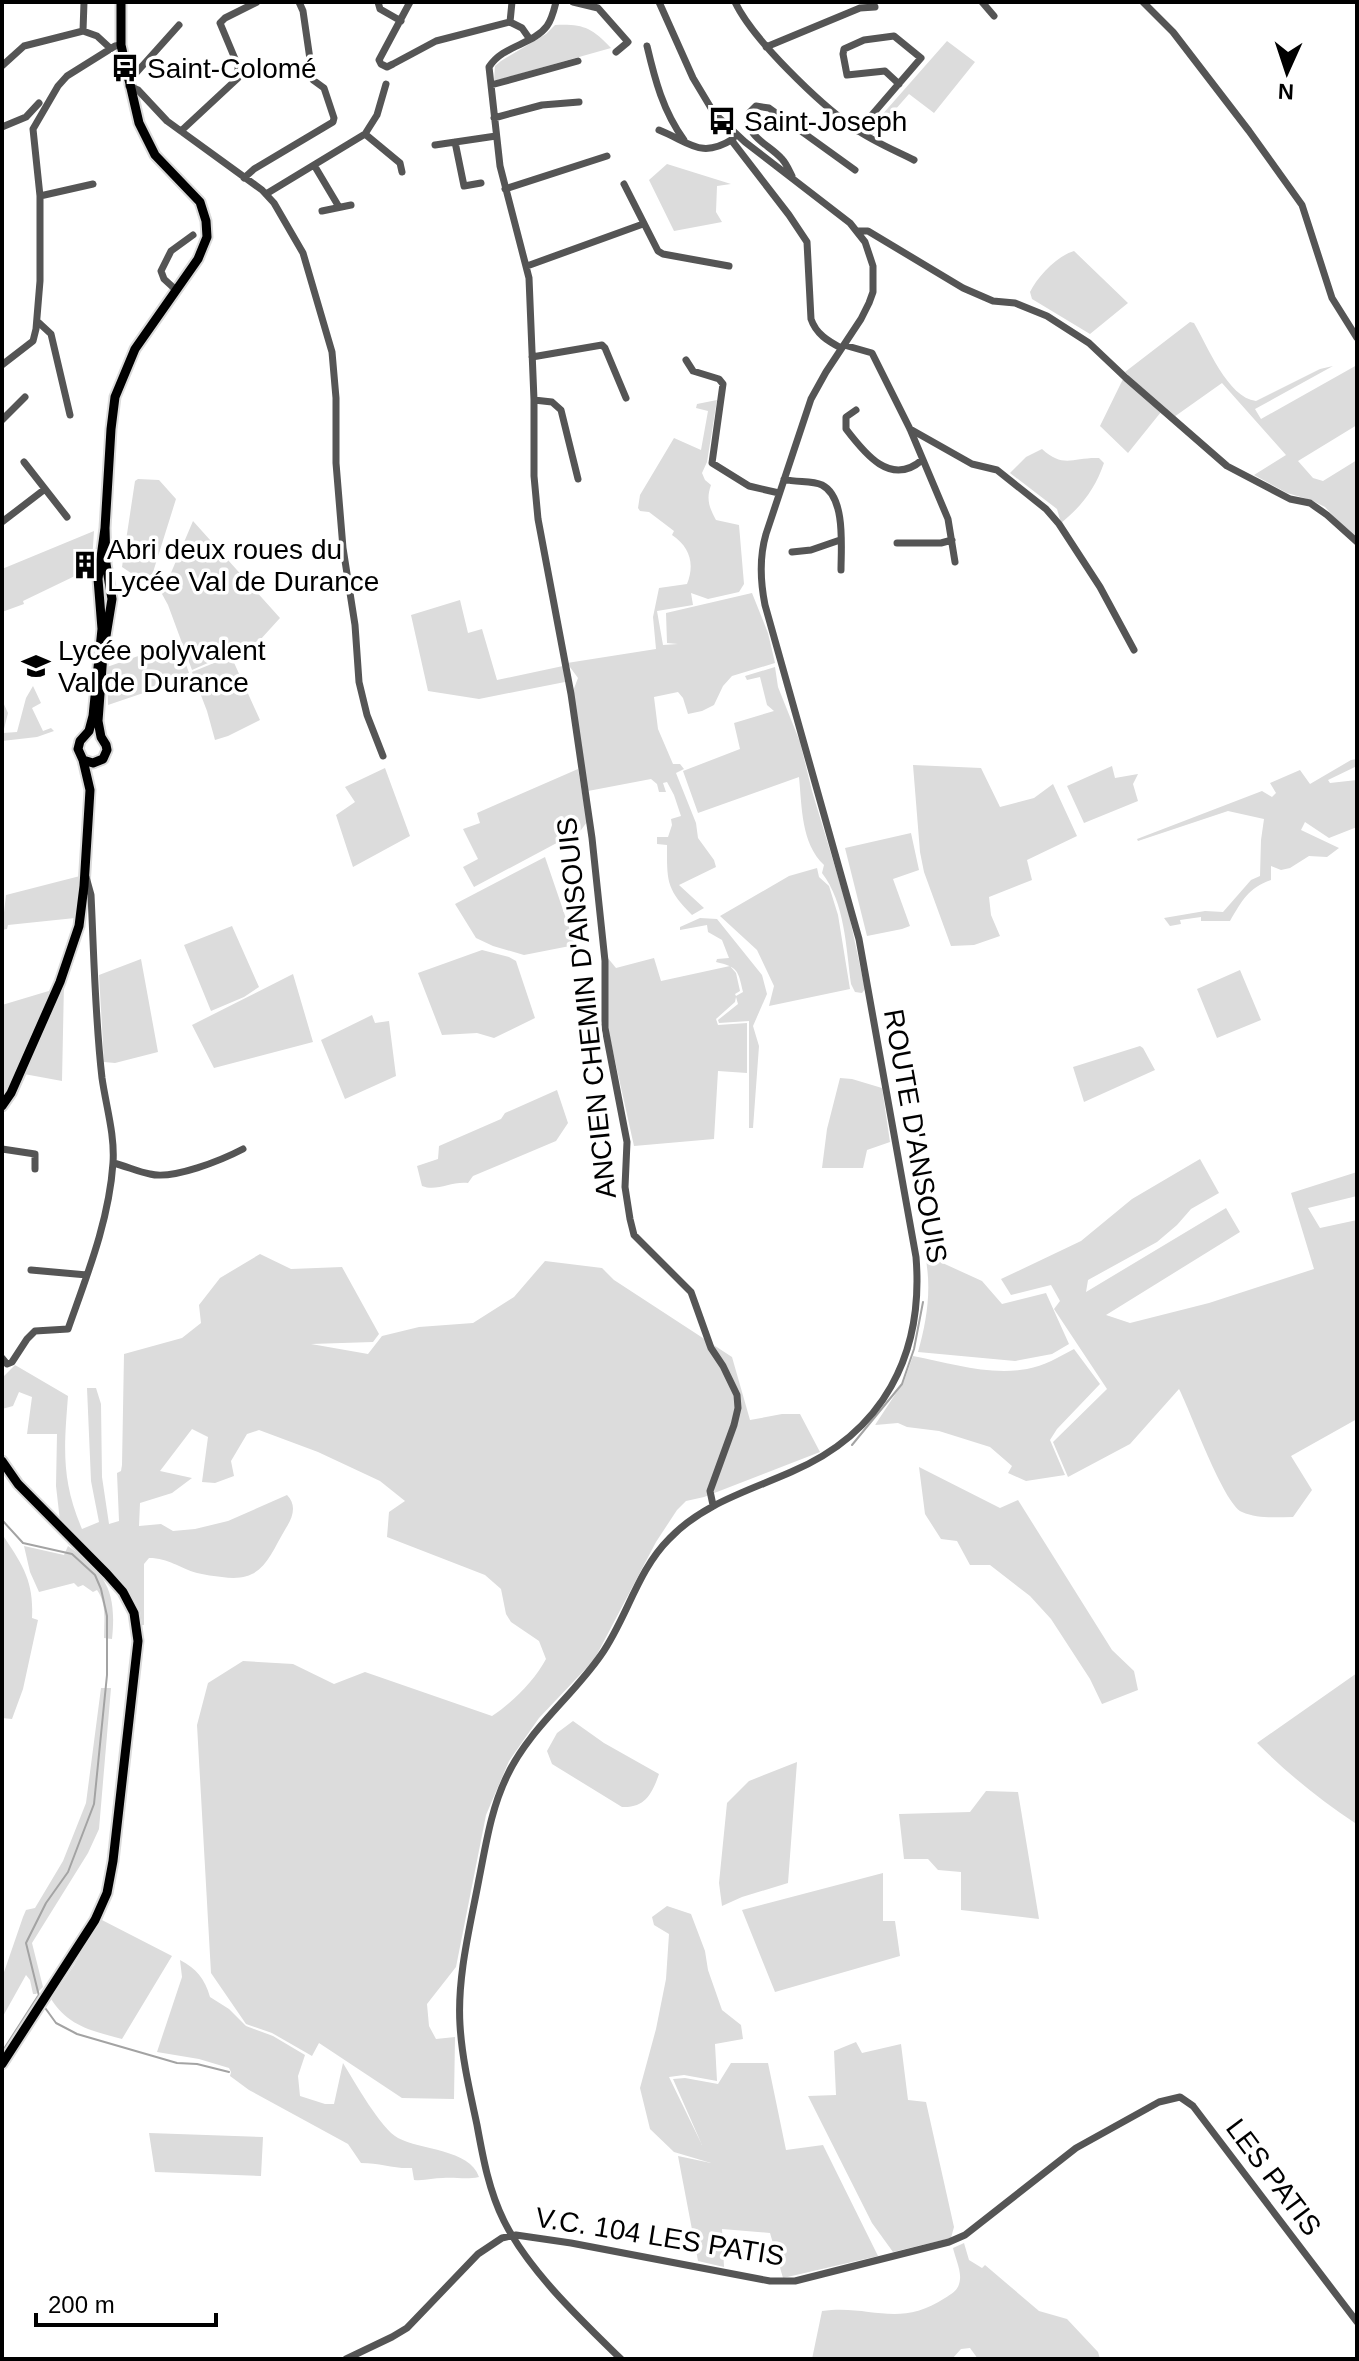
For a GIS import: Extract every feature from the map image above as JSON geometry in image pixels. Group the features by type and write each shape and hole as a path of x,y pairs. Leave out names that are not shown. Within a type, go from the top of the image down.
{"main road":[{"path":"85,737 93,716 102,629 98,579 105,528 112,411 117,388 135,349 204,248 207,227 204,210 193,192 164,165 141,130 121,45 121,2"},
{"path":"2,1106 11,1093 73,946 82,907 90,790 99,762 107,750 101,737 98,716 103,654 112,599 106,564 105,528"},
{"path":"90,790 78,749 85,737 101,737"},
{"path":"83,760 99,762"},
{"path":"2,1461 18,1484 123,1592 134,1613 138,1630 137,1663 107,1893 95,1920 2,2064"}],"street":[{"path":"83,31 84,2"},
{"path":"181,131 238,78 238,66 220,23 257,2"},
{"path":"244,178 333,122 324,88 313,80 299,2"},
{"path":"378,2 380,9 401,21"},
{"path":"410,2 379,60 387,67 436,41 510,22 522,28 529,38"},
{"path":"510,22 512,2"},
{"path":"556,2 546,28 493,61 489,67 491,85 578,61"},
{"path":"577,2 598,8 628,42 616,52"},
{"name":"ROUTE D'ANSOUIS","path":"621,2359 539,2273 512,2235 498,2208 486,2171 463,2055 460,2024 462,1975 496,1801 516,1760 536,1730 604,1652 653,1558 671,1536 713,1505 834,1451 858,1430 886,1396 905,1360 918,1302 916,1257 859,939 761,584 763,544 809,404 861,319 873,292 873,266 865,242 857,231 794,179 734,137 714,113 701,93 659,2"},
{"path":"735,2 743,19 766,47 815,94 858,131 914,160"},
{"path":"982,2 994,16"},
{"path":"1143,2 1173,32 1302,205 1332,298 1357,338"},
{"path":"766,47 860,8 875,7"},
{"path":"179,25 128,82 157,112 266,194 303,253 332,352 336,463 359,682 367,715 383,756"},
{"path":"2,66 24,46 83,31 97,36 110,48"},
{"path":"858,131 899,84 921,58 894,36 864,40 844,49 847,75 885,71 899,84"},
{"path":"2,365 33,341 37,321 40,196 33,129 44,107 67,76 110,48 121,45"},
{"path":"647,46 658,91 672,123 684,140"},
{"path":"266,194 365,134 377,115 386,84"},
{"name":"ANCIEN CHEMIN D'ANSOUIS","path":"491,85 505,189 527,266 538,519 571,694 592,838 605,961 605,1028 627,1142 625,1187 630,1219 634,1235 691,1292 711,1348 737,1395 734,1425 710,1491 713,1505"},
{"path":"134,107 148,101"},
{"path":"494,118 542,105 579,102"},
{"path":"2,127 26,117 39,103"},
{"path":"794,179 783,160 749,128 748,114 756,106 769,108 855,170"},
{"path":"659,130 706,150 714,149 734,137 789,215 807,242 811,319 821,336 842,346 872,353 910,429 948,519 955,562"},
{"path":"365,134 400,163 402,172"},
{"path":"435,145 496,136"},
{"path":"455,142 464,186 481,183"},
{"path":"505,189 607,156"},
{"path":"314,165 339,207"},
{"path":"40,196 93,184"},
{"path":"624,184 658,251 729,266"},
{"path":"322,211 351,205"},
{"path":"527,266 643,224"},
{"path":"857,231 868,231 965,289 993,301 1015,303 1047,316 1089,343 1227,466 1290,499 1310,503 1357,542"},
{"path":"176,290 164,279 161,271 171,251 193,235"},
{"path":"37,321 51,334 70,415"},
{"path":"532,357 602,345 626,398"},
{"path":"686,360 693,371 719,379 723,384 712,463 749,486 779,493"},
{"path":"10,397 17,405"},
{"path":"2,420 25,397"},
{"path":"534,400 552,402 561,410 578,479"},
{"path":"856,410 846,417 846,429 879,465 899,470 914,467 922,460"},
{"path":"910,429 972,464 997,470 1046,509 1100,587 1134,650"},
{"path":"24,462 67,517"},
{"path":"784,479 822,485 828,490 839,510 841,570"},
{"path":"2,522 45,489"},
{"path":"792,552 811,550 840,540"},
{"path":"897,543 952,540"},
{"path":"2,1358 7,1364 12,1362 35,1331 68,1329 100,1236 113,1163 101,1062 91,895 85,875"},
{"path":"2,1149 35,1154 35,1169"},
{"path":"113,1163 152,1175 167,1174 227,1157 243,1149"},
{"path":"31,1270 87,1275"},
{"name":"V.C. 104 LES PATIS","path":"512,2235 571,2243 770,2281 795,2281 961,2237 1076,2148 1159,2102 1176,2097 1184,2099"},
{"name":"LES PATIS","path":"1184,2099 1193,2106 1357,2322"},
{"path":"346,2359 407,2328 488,2245 512,2235"}],"shaded area":[{"path":"555,25 586,28 611,48 494,81 495,66"},
{"path":"947,41 975,62 934,113 909,94 872,136 866,133"},
{"path":"667,164 731,184 717,186 716,212 722,222 674,231 649,180"},
{"path":"1074,251 1128,303 1090,334 1032,299 1030,292 1049,267"},
{"path":"1190,322 1194,323 1228,381 1246,398 1256,401 1320,369 1333,366 1255,409 1261,419 1357,365 1357,425 1298,461 1313,478 1323,481 1357,460 1357,536 1352,536 1325,507 1287,493 1254,475 1286,455 1222,383 1174,417 1125,372"},
{"path":"1123,379 1161,412 1128,453 1100,426"},
{"path":"717,400 707,462 702,473 711,485 709,503 716,520 739,525 744,584 739,592 708,599 691,593 693,605 657,611 663,645 678,644 667,643 666,613 752,593 768,633 775,663 732,676 714,705 702,711 688,714 678,692 654,697 658,729 673,764 680,764 684,769 676,773 696,823 698,838 716,867 679,885 704,908 692,915 670,884 667,845 657,844 657,837 668,837 671,819 681,816 667,782 663,783 666,792 659,792 657,784 651,779 588,791 573,691 578,678 567,663 656,649 653,617 659,588 687,584 691,563 683,545 672,535 674,531 649,512 640,511 640,495 674,438 701,450 708,411 696,408 697,404"},
{"path":"1042,449 1057,459 1099,458 1104,463 1087,496 1061,523 1057,509 1010,473 1026,457"},
{"path":"159,480 176,499 149,585 122,567 135,481"},
{"path":"193,521 280,618 260,640 192,670 162,594"},
{"path":"94,531 91,576 77,575 23,601 24,604 2,612 2,569"},
{"path":"460,600 468,633 482,629 497,680 563,666 565,682 479,699 428,691 411,615"},
{"path":"178,642 189,673 162,683 158,688 108,705 107,667"},
{"path":"231,656 260,720 215,740 192,672"},
{"path":"775,667 778,687 800,742 848,910 865,989 862,993 855,992 851,984 846,941 836,898 822,873 824,865 816,856 807,835 799,777 698,813 683,771 740,749 734,723 774,711 767,705 760,677 747,680 745,676"},
{"path":"33,686 41,703 32,708 43,731 51,728 54,731 37,737 2,741 2,700 8,713 3,733 17,732 26,698"},
{"path":"1357,759 1357,766 1328,780 1330,783 1357,780 1357,827 1329,838 1305,822 1301,830 1339,848 1327,857 1309,856 1290,868 1281,870 1271,866 1271,880 1251,891 1230,921 1201,921 1201,917 1180,920 1181,924 1170,926 1164,918 1205,911 1223,912 1251,880 1260,876 1264,819 1228,811 1137,839 1262,791 1272,797 1276,793 1270,783 1300,770 1310,784"},
{"path":"913,765 981,768 1000,807 1034,798 1053,784 1077,836 1027,860 1032,880 989,897 991,915 1000,936 974,945 951,946 924,872"},
{"path":"1112,766 1115,778 1138,774 1133,784 1138,801 1084,823 1067,786"},
{"path":"385,768 410,836 353,867 336,815 355,802 345,787"},
{"path":"578,769 587,822 581,830 474,887 463,867 478,859 463,829 480,823 477,813"},
{"path":"911,833 919,870 893,879 910,926 867,936 845,848"},
{"path":"545,857 575,945 524,955 476,938 455,904"},
{"path":"817,868 819,877 829,886 838,915 850,989 769,1006 774,986 757,950 720,916 789,876"},
{"path":"80,876 75,918 8,925 7,929 2,930 6,895"},
{"path":"700,918 717,919 762,975 767,994 753,1026 759,1046 753,1128 749,1128 749,1021 719,1023 718,1020 738,1004 736,997 735,1002 716,1019 718,1025 747,1023 747,1073 718,1071 714,1139 634,1146 608,1029 607,957 616,968 654,958 661,981 730,966 716,962 717,959 729,958 722,940 708,932 707,925 680,930 680,927","holes":["731,967 738,974 743,992 736,996 740,991 736,973"]},
{"path":"232,926 259,987 211,1011 184,945"},
{"path":"482,950 516,961 535,1018 494,1038 477,1033 442,1035 418,973"},
{"path":"141,959 158,1052 115,1063 104,1062 99,975"},
{"path":"1240,970 1261,1020 1217,1038 1197,989"},
{"path":"293,974 313,1042 214,1068 192,1025"},
{"path":"62,984 62,1081 24,1074"},
{"path":"52,990 8,1093 2,1101 2,1005"},
{"path":"372,1015 375,1023 389,1021 396,1076 345,1099 321,1040"},
{"path":"1140,1046 1155,1070 1084,1102 1073,1067"},
{"path":"840,1078 882,1088 890,1142 867,1150 863,1168 822,1168 827,1129"},
{"path":"557,1090 568,1123 556,1141 473,1176 468,1183 433,1188 422,1186 417,1166 438,1159 439,1146"},
{"path":"1200,1159 1219,1193 1191,1209 1157,1242 1088,1280 1086,1292 1226,1208 1240,1232 1106,1315 1130,1323 1209,1303 1314,1269 1291,1193 1357,1172 1357,1196 1308,1208 1320,1228 1357,1220 1357,1419 1291,1456 1312,1490 1293,1517 1254,1516 1234,1505 1217,1475 1179,1389 1130,1444 1068,1477 1053,1442 1107,1389 1054,1309 1060,1301 1051,1285 1011,1295 1001,1279 1081,1241 1132,1199"},
{"path":"260,1254 291,1269 342,1267 379,1334 373,1342 311,1344 368,1354 382,1336 419,1327 473,1323 514,1297 545,1261 602,1268 614,1280 732,1357 750,1420 800,1414 820,1452 704,1497 686,1501 656,1542 594,1660 539,1718 509,1761 486,1815 456,1967 427,2004 429,2026 436,2039 455,2037 454,2099 402,2098 319,2043 312,2056 272,2033 246,2024 211,1973 197,1725 208,1683 243,1661 293,1664 334,1684 365,1672 492,1716 536,1675 546,1659 539,1641 511,1622 506,1614 501,1589 485,1575 387,1537 389,1512 405,1501 380,1481 318,1452 259,1430 247,1434 231,1461 234,1476 215,1483 202,1482 208,1437 192,1429 160,1471 192,1478 172,1493 140,1503 139,1526 161,1524 173,1531 195,1529 228,1521 287,1495 293,1507 292,1515 274,1549 256,1572 236,1578 200,1574 168,1561 149,1558 144,1564 142,1625 134,1599 60,1521 56,1486 57,1434 27,1434 32,1397 19,1392 13,1406 2,1409 2,1378 15,1365 68,1396 67,1479 82,1529 99,1522 91,1481 87,1388 96,1388 101,1404 102,1477 109,1524 119,1521 117,1473 122,1465 124,1354 182,1338 201,1323 199,1305 220,1278"},
{"path":"925,1255 982,1281 1002,1304 1046,1293 1069,1344 1052,1354 1015,1361 918,1352 928,1304"},
{"path":"1074,1349 1100,1384 1050,1440 1065,1475 1026,1481 1008,1473 1012,1466 990,1447 939,1431 898,1423 875,1425 904,1381 913,1356 970,1368 1013,1371 1039,1366"},
{"path":"919,1467 1000,1508 1018,1500 1112,1650 1134,1671 1138,1690 1102,1704 1090,1679 1051,1619 1030,1596 990,1565 970,1565 957,1541 941,1539 925,1514"},
{"path":"2,1534 25,1573 31,1593 32,1618 38,1620 23,1689 12,1719 2,1718"},
{"path":"24,1546 64,1555 68,1546 92,1565 110,1596 113,1608 112,1639 104,1638 104,1607 97,1590 93,1592 74,1583 39,1592"},
{"path":"1357,1673 1355,1823 1304,1786 1257,1743"},
{"path":"101,1688 111,1688 99,1829 88,1853 32,1943 43,1987 33,1994 26,1975 2,2018 2,1978 23,1917 26,1910 35,1908 63,1861 86,1803"},
{"path":"573,1721 604,1743 659,1774 654,1788 642,1802 622,1807 552,1764 547,1751 557,1733"},
{"path":"797,1762 788,1883 722,1906 719,1883 727,1803 749,1781"},
{"path":"986,1791 1018,1792 1039,1919 961,1910 961,1872 938,1870 928,1859 904,1859 899,1814 970,1812"},
{"path":"883,1873 883,1921 895,1921 900,1956 775,1992 742,1910"},
{"path":"667,1906 691,1914 722,2010 741,2025 743,2039 715,2044 717,2081 684,2075 669,2077 702,2145 673,2079 718,2084 731,2063 768,2063 786,2150 823,2145 878,2256 783,2278 770,2233 722,2229 724,2267 698,2261 678,2156 711,2163 674,2152 650,2129 640,2088 666,1979 669,1934 654,1925 652,1917"},
{"path":"100,1919 172,1956 122,2039 73,2021 51,1999"},
{"path":"180,1960 199,1975 210,1997 229,2009 246,2026 273,2036 305,2055 298,2076 300,2096 334,2104 343,2063 368,2104 391,2133 407,2142 466,2161 479,2177 414,2180 412,2168 361,2163 348,2144 249,2090 230,2076 229,2068 157,2052 182,1977"},
{"path":"856,2042 862,2053 901,2044 908,2100 926,2102 954,2227 951,2238 893,2252 872,2223 808,2096 836,2095 834,2051"},
{"path":"149,2133 263,2137 261,2176 155,2172"},
{"path":"964,2243 969,2260 982,2268 985,2265 1039,2311 1067,2319 1098,2352 1100,2359 978,2359 970,2348 961,2349 952,2359 812,2359 822,2311 913,2312 953,2293 960,2275 953,2248"}],"waterway":[{"path":"852,1445 902,1384 914,1349 923,1302"},
{"path":"2,1520 23,1543 72,1554 95,1575 107,1616 107,1675 94,1804 68,1872 46,1903 26,1943 40,2000"},
{"path":"2,2052 38,1996"},
{"path":"43,2005 56,2023 77,2034 177,2063 197,2064 229,2072"}],"place":[{"name":"Saint-Colomé","path":"125,68"},
{"name":"Saint-Joseph","path":"722,121"},
{"name":"Abri deux roues du Lycée Val de Durance","path":"85,565"},
{"name":"Lycée polyvalent Val de Durance","path":"36,666"}]}
